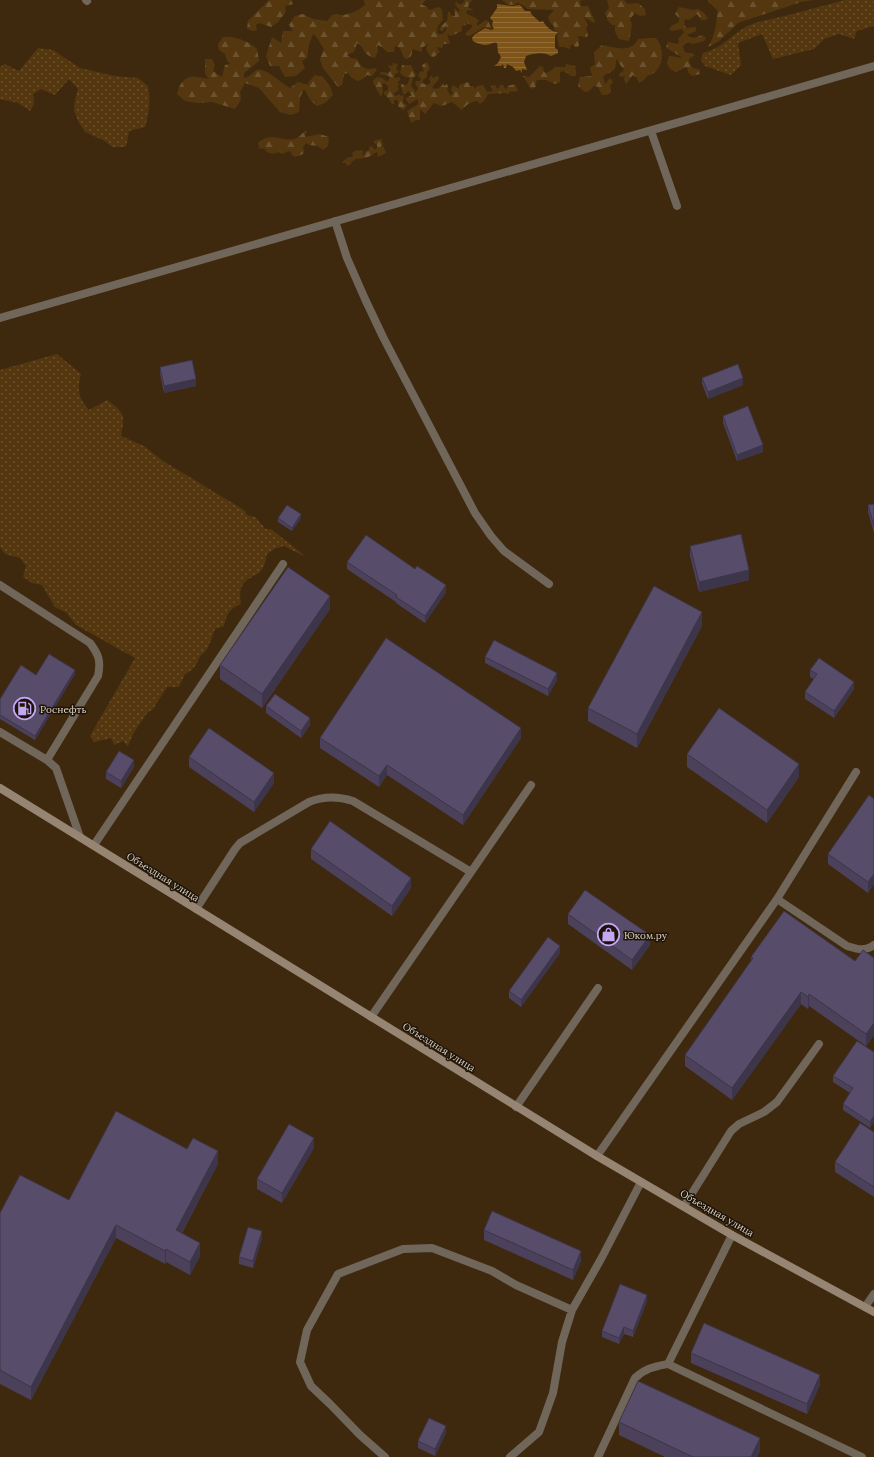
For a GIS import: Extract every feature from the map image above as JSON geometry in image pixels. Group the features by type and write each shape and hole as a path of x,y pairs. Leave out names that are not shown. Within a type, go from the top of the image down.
{"main road":[{"name":"Объездная улица","path":"0,788 597,1156 732,1234 874,1312"}],"street":[{"path":"0,318 874,66"},
{"path":"651,131 677,206"},
{"path":"335,221 347,258 371,312 475,513 491,536 504,551 549,584"},
{"path":"94,845 283,564"},
{"path":"0,585 90,643 97,652 100,664 98,676 47,760"},
{"path":"0,732 47,760 56,768 80,837"},
{"path":"597,1156 777,899 856,772"},
{"path":"371,1017 531,785"},
{"path":"196,909 240,843 309,802 320,798 332,797 353,801 470,872"},
{"path":"777,899 847,946 860,950 874,945"},
{"path":"516,1107 598,988"},
{"path":"684,1206 731,1131 739,1124 764,1112 777,1102 819,1044"},
{"path":"510,1457 539,1432 553,1393 562,1342 572,1310 642,1182"},
{"path":"668,1364 732,1234"},
{"path":"385,1457 360,1435 311,1386 300,1362 307,1330 338,1274 403,1249 432,1248 492,1272 516,1285 572,1310"},
{"path":"865,1307 874,1294"},
{"path":"598,1457 635,1378 644,1370 668,1364 862,1457"}],"green space":[{"path":"269,0 292,0 293,4 285,6 286,12 278,22 271,27 259,23 256,25 257,30 253,31 247,29 248,21"},
{"path":"364,0 426,0 421,4 429,10 439,7 442,10 443,20 437,28 438,34 441,34 447,29 446,26 443,31 439,30 447,21 448,12 455,16 454,8 459,12 460,11 455,4 456,1 458,4 462,4 465,0 472,0 468,7 474,11 468,10 466,13 479,21 477,26 486,20 492,29 484,27 470,36 467,36 465,34 472,27 472,25 468,24 466,21 466,25 462,26 462,31 451,36 447,34 450,43 443,44 442,48 436,47 440,52 434,57 430,56 426,49 428,44 422,48 422,52 413,49 411,56 408,59 404,58 400,48 395,46 394,52 387,52 382,47 377,45 378,51 375,58 368,55 357,43 354,52 347,55 351,58 357,59 366,69 375,68 377,70 372,76 367,75 363,79 357,81 348,73 344,74 342,85 338,87 323,68 320,59 324,49 313,34 309,45 307,58 302,61 305,68 296,76 285,77 279,66 270,66 266,56 272,37 281,43 283,31 293,31 289,25 295,16 303,14 313,19 327,21 332,15 344,15 358,10 365,5"},
{"path":"502,0 582,0 580,1 581,6 588,6 595,21 594,23 584,17 588,25 586,29 588,35 587,37 577,36 579,39 579,46 576,47 571,44 570,49 559,47 557,36 559,32 554,30 554,26 548,17 554,10 528,9 521,4 507,4"},
{"path":"607,0 624,0 627,4 638,3 645,9 646,15 640,16 635,13 630,19 632,25 629,41 619,39 615,32 615,25 612,25 608,21 605,13 609,8"},
{"path":"707,0 813,0 801,2 738,23 719,41 708,47 714,34 717,10"},
{"path":"845,0 874,0 874,26 857,31 854,39 839,34 824,39 814,49 773,59 762,34 738,43 741,65 731,75 705,66 701,60 703,53 717,48 750,25"},
{"path":"679,7 693,10 698,9 708,18 701,20 697,14 689,20 685,19 684,25 687,28 696,27 696,31 687,35 689,37 693,38 702,35 706,38 704,41 693,44 687,42 683,46 686,53 692,53 695,55 689,59 690,64 693,68 700,70 700,74 692,76 688,72 687,67 676,72 670,69 667,63 669,56 682,58 666,47 668,42 678,44 678,39 684,32 682,29 672,31 669,29 671,26 679,22 679,18 675,14"},
{"path":"223,37 232,37 241,40 257,49 259,61 244,73 244,78 248,77 257,70 261,70 269,73 290,88 298,82 309,85 308,83 315,75 323,77 330,86 333,95 325,103 317,106 311,101 304,89 300,97 299,112 291,115 280,112 259,88 245,83 240,92 241,100 235,109 212,102 198,103 185,101 177,94 179,87 185,79 197,77 209,79 205,74 205,59 212,59 215,65 213,71 222,77 225,65 231,64 227,61 225,54 219,50 218,44"},
{"path":"656,38 662,54 660,65 653,74 647,76 639,83 637,78 633,75 626,84 624,79 625,76 620,77 619,74 624,70 616,59 615,69 603,76 605,84 610,78 613,82 610,86 611,91 607,95 602,95 598,87 594,86 589,91 585,92 578,86 580,77 592,76 590,68 595,64 594,52 602,45 627,48 635,44 638,39"},
{"path":"38,48 53,50 80,68 114,76 138,78 148,86 149,91 148,117 145,127 129,131 126,147 112,147 105,141 85,132 78,121 74,110 78,89 69,79 55,95 41,89 33,94 34,104 30,111 18,103 0,99 0,67 5,64 19,71"},
{"path":"427,62 430,68 427,72 427,77 422,83 427,85 431,83 429,79 431,76 433,78 438,76 439,79 432,87 434,89 438,89 443,83 444,86 447,84 447,89 450,95 453,94 451,89 453,85 459,89 459,85 468,82 470,86 474,86 475,89 477,86 483,85 487,92 493,91 491,86 495,85 498,90 500,85 503,85 506,90 508,86 515,84 518,91 511,91 508,94 488,94 484,101 480,104 477,101 472,102 462,110 452,102 442,106 434,103 425,114 420,109 420,120 416,120 411,123 407,111 418,104 418,99 409,104 406,98 412,95 408,91 406,94 403,94 401,84 407,85 410,78 405,77 400,73 402,65 411,65 416,75 413,78 411,86 416,92 418,88 415,84 416,81 420,81 421,79 418,75 421,71 424,72 422,65"},
{"path":"393,63 398,64 396,69 399,72 395,74 394,77 399,77 401,80 398,81 399,85 397,86 399,90 394,93 395,96 400,94 400,96 404,95 403,103 407,106 403,110 398,106 398,100 394,100 394,104 392,104 384,94 384,92 388,90 388,86 384,83 382,84 383,91 381,97 373,82 377,77 382,78 387,82 390,78 389,76 379,74 381,72 388,73 391,70 388,66 392,66"},
{"path":"566,64 575,66 576,76 571,76 564,71 560,72 560,82 555,84 546,80 537,80 535,85 536,87 531,89 523,76 529,77 540,66 543,67 544,72 546,73 555,67 565,67"},
{"path":"307,130 305,137 320,134 329,137 328,146 323,150 318,146 309,145 306,143 303,147 303,154 295,157 290,151 282,154 280,152 271,154 265,149 259,148 258,143 267,138 272,137 290,140 298,137"},
{"path":"381,139 383,144 380,148 383,146 386,153 378,157 377,152 365,158 355,159 350,165 347,166 346,163 342,162 349,157 353,157 352,153 357,150 362,150 362,155 364,155 365,152 369,150 370,146 374,148 374,150 377,148 377,145 374,141"},
{"path":"57,354 81,374 79,394 89,410 107,400 120,411 122,415 123,424 121,436 144,446 163,461 244,510 247,515 255,517 266,529 271,529 306,557 284,546 276,548 267,554 265,564 260,572 248,579 241,588 241,604 229,612 224,626 215,629 207,648 200,656 194,667 185,674 179,687 167,687 153,709 147,713 133,734 128,746 123,741 114,745 111,738 94,742 90,736 135,658 76,625 67,613 55,607 42,585 32,583 23,577 26,566 20,558 5,554 0,547 0,370"}],"shaded area":[{"path":"497,4 513,6 520,5 525,11 530,11 532,15 540,22 543,21 549,29 558,32 555,36 555,48 558,50 558,53 551,56 539,53 526,56 524,62 527,70 522,69 522,73 520,70 516,71 513,67 507,64 506,68 504,68 503,64 501,66 494,66 498,63 501,57 498,52 497,43 483,45 473,41 472,38 485,28 491,30 494,29 492,25 493,21 490,18 497,8"}],"building":[{"path":"192,360 196,379 164,386 160,367"},
{"path":"738,364 743,378 708,392 702,378"},
{"path":"748,406 763,445 737,455 723,416"},
{"path":"874,504 874,526 868,505"},
{"path":"287,505 301,514 292,528 278,518"},
{"path":"741,534 749,570 699,582 690,546"},
{"path":"366,535 415,569 417,566 446,585 425,616 396,597 397,595 347,562"},
{"path":"288,567 330,596 262,694 220,665"},
{"path":"654,586 702,612 637,734 588,708"},
{"path":"386,638 521,728 463,815 387,765 379,776 320,738"},
{"path":"494,640 557,673 548,689 485,657"},
{"path":"49,654 75,670 35,736 0,715 0,699 21,665 36,675"},
{"path":"819,658 854,682 834,711 805,692 817,674 810,670"},
{"path":"275,694 310,718 301,731 266,706"},
{"path":"719,708 799,764 767,810 687,754"},
{"path":"209,728 274,773 254,802 189,757"},
{"path":"119,751 134,760 121,781 106,772"},
{"path":"869,795 874,799 874,874 868,882 828,854"},
{"path":"330,821 411,878 392,906 311,849"},
{"name":"Юком.ру","path":"585,890 650,935 632,960 568,914"},
{"path":"784,911 855,961 863,950 874,958 874,1023 866,1034 809,994 808,997 801,992 732,1088 685,1055"},
{"path":"548,937 560,946 521,1000 509,991"},
{"path":"857,1041 874,1052 874,1116 870,1122 843,1104 853,1088 833,1076"},
{"path":"116,1111 187,1149 193,1138 218,1151 176,1230 200,1243 190,1262 166,1249 165,1251 116,1225 31,1387 0,1370 0,1213 20,1175 69,1200"},
{"path":"860,1123 874,1132 874,1187 835,1162"},
{"path":"289,1124 314,1138 282,1193 257,1179"},
{"path":"492,1211 581,1251 573,1270 484,1230"},
{"path":"248,1227 262,1231 253,1261 239,1257"},
{"path":"620,1284 647,1295 633,1331 624,1327 619,1338 602,1331"},
{"path":"704,1323 820,1375 807,1404 691,1353"},
{"path":"638,1381 760,1438 751,1457 693,1457 619,1422"},
{"path":"429,1418 446,1426 435,1449 418,1441"}],"place":[{"name":"Роснефть","path":"24,709"},
{"name":"Юком.ру","path":"609,935"}]}
